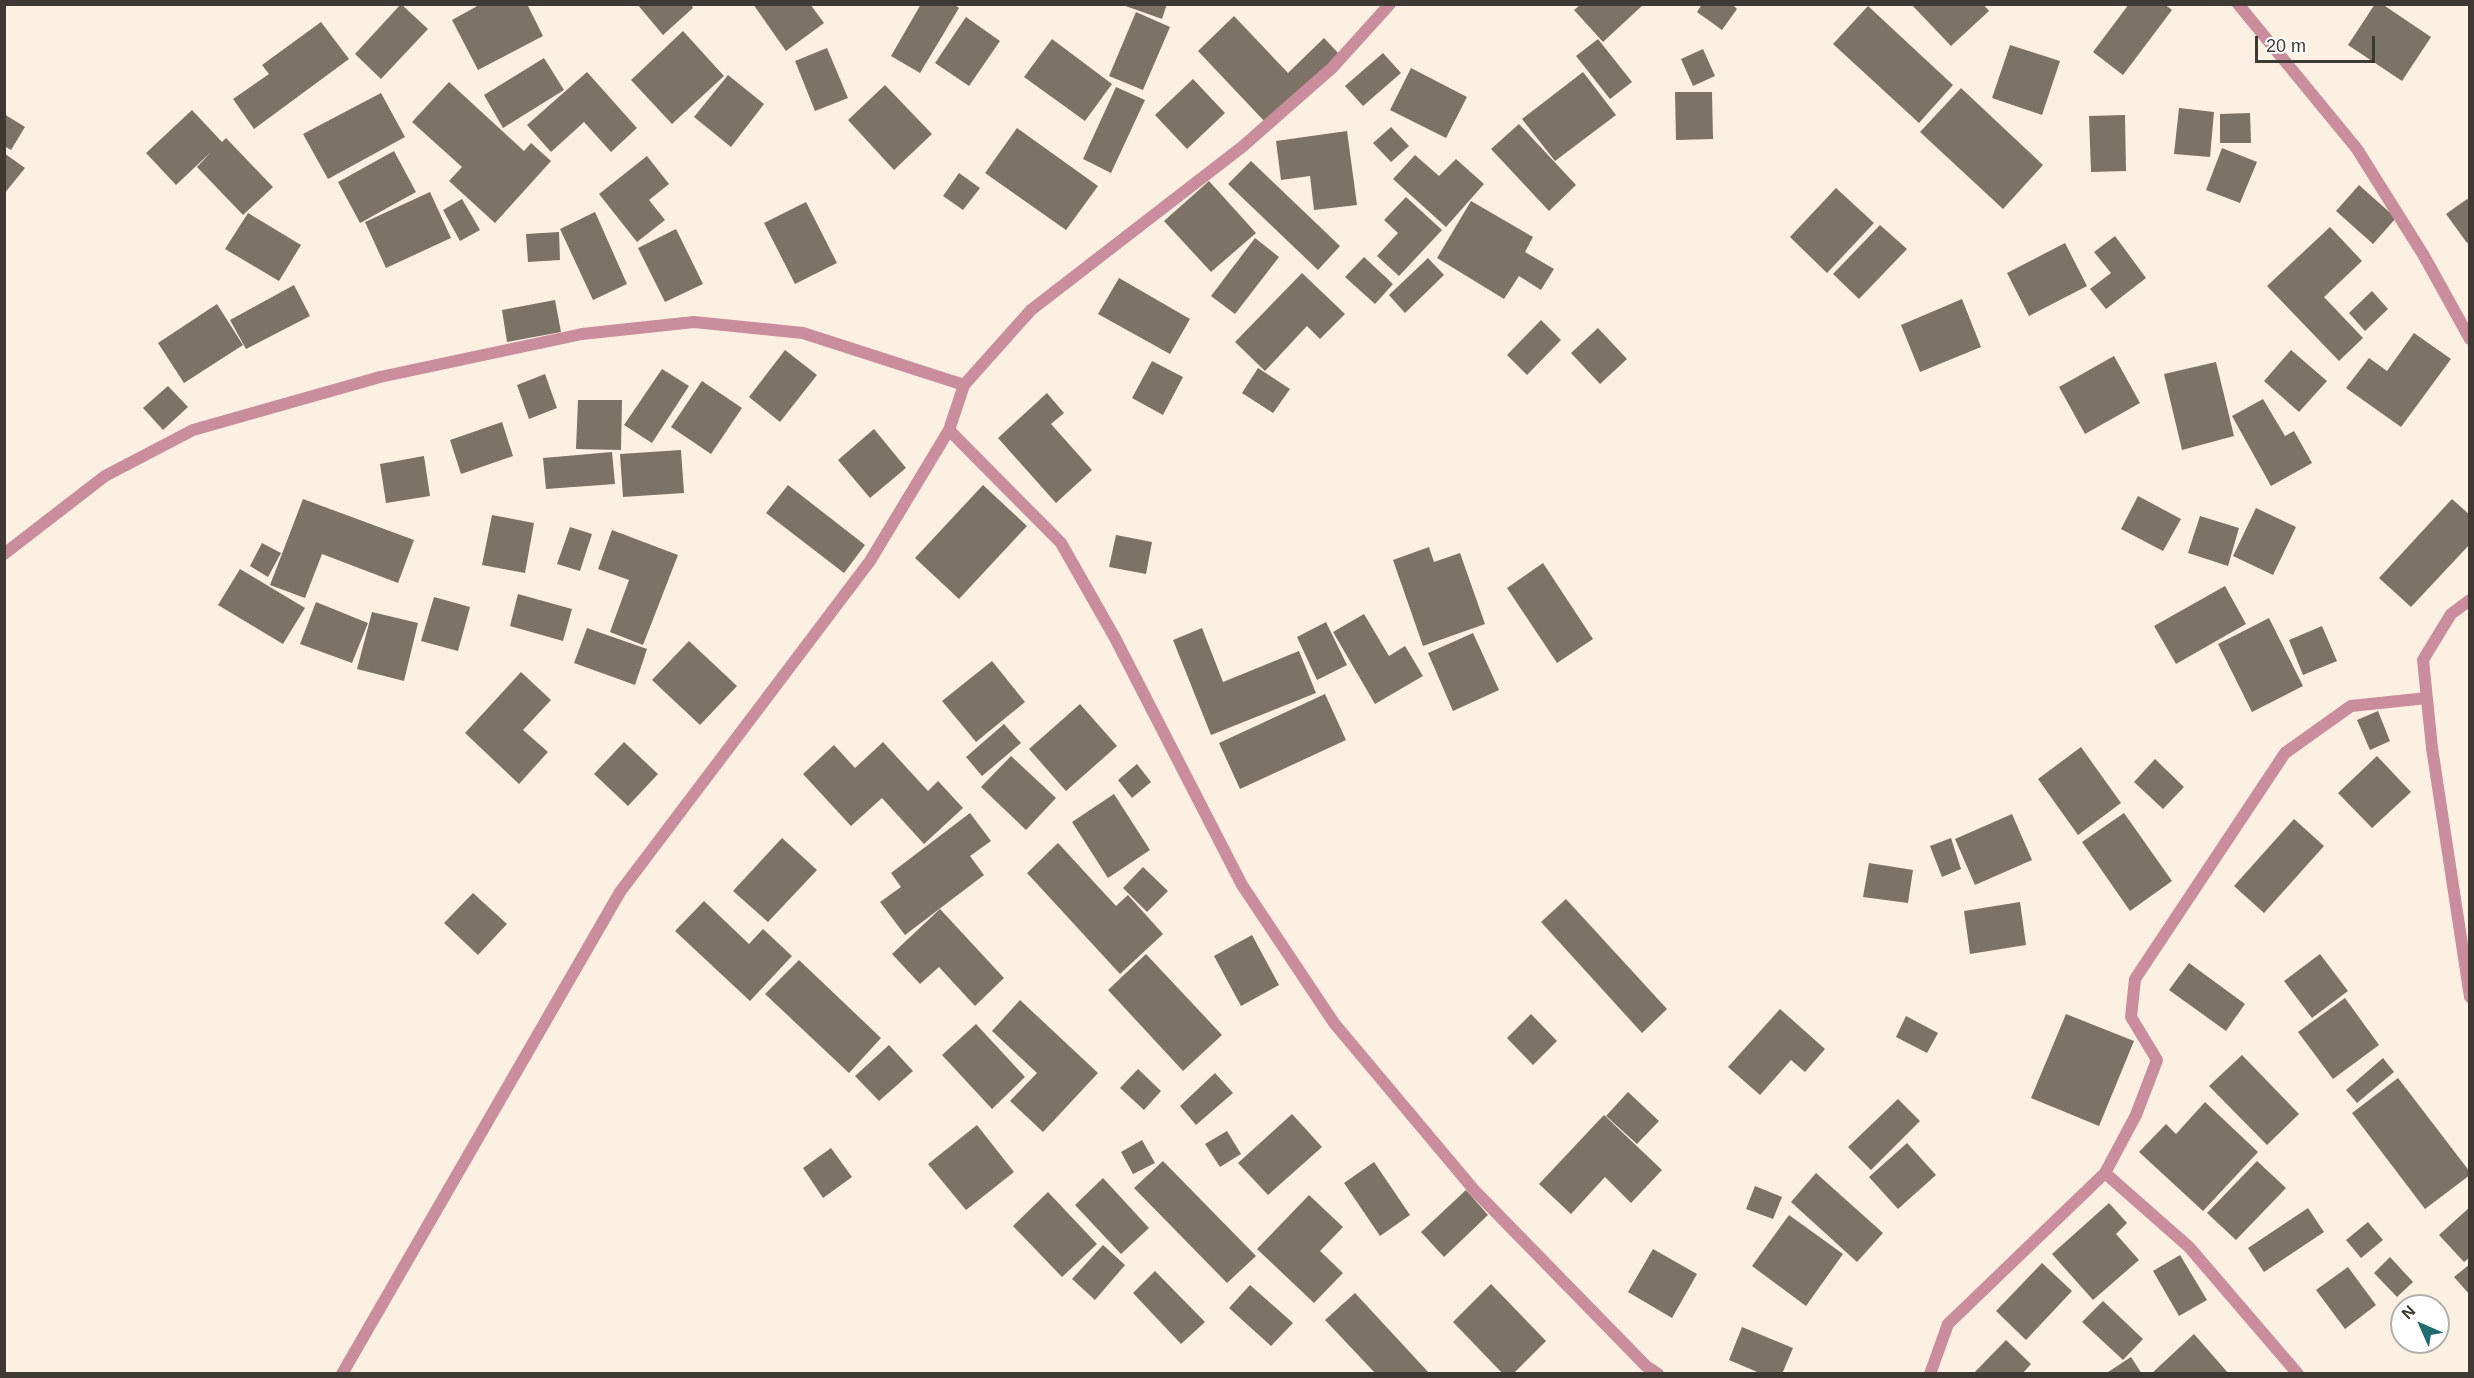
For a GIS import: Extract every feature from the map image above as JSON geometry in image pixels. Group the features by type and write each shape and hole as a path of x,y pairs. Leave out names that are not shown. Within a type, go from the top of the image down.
{"street":[{"path":"342,1374 620,892 870,561 949,430 964,385 1031,310 1242,147 1332,68 1390,4"},
{"path":"2238,4 2357,149 2424,256 2469,339"},
{"path":"4,554 105,476 193,430 380,377 582,334 694,322 802,333 964,385"},
{"path":"949,430 1061,543 1115,639 1242,885 1334,1023 1475,1191 1646,1366 1658,1374"},
{"path":"2469,600 2451,614 2423,660 2435,771 2469,997"},
{"path":"1929,1374 1948,1324 2105,1173 2136,1115 2157,1060 2131,1017 2134,979 2285,753 2351,706 2427,698"},
{"path":"2105,1173 2189,1247 2298,1374"}],"building":[{"path":"401,4 428,29 381,79 355,54"},
{"path":"481,4 527,4 543,36 478,70 452,20"},
{"path":"637,4 691,4 693,8 663,35"},
{"path":"753,4 810,4 824,23 786,51"},
{"path":"921,4 953,4 959,8 920,73 891,56"},
{"path":"1120,4 1167,4 1162,19"},
{"path":"1581,4 1644,4 1603,42 1574,10"},
{"path":"1702,4 1732,4 1737,9 1722,30 1697,12"},
{"path":"1911,4 1983,4 1989,11 1951,46"},
{"path":"2129,4 2164,4 2172,10 2123,75 2093,52"},
{"path":"2375,4 2382,4 2431,37 2402,81 2348,45"},
{"path":"1868,6 1953,85 1919,123 1833,44"},
{"path":"1136,12 1170,27 1143,90 1109,76"},
{"path":"1234,16 1288,73 1324,38 1339,54 1266,123 1198,51"},
{"path":"966,17 1000,41 969,86 935,63"},
{"path":"321,22 349,59 254,129 233,99 269,74 262,65"},
{"path":"683,31 724,76 672,124 631,80"},
{"path":"1052,39 1112,84 1085,121 1024,77"},
{"path":"1598,39 1632,82 1610,99 1576,56"},
{"path":"2010,45 2060,61 2042,115 1992,98"},
{"path":"827,48 848,98 815,111 795,61"},
{"path":"1703,49 1715,76 1693,86 1681,59"},
{"path":"1383,53 1401,73 1363,106 1345,86"},
{"path":"544,58 564,90 503,128 484,95"},
{"path":"1411,68 1467,97 1446,138 1390,110"},
{"path":"587,72 637,128 611,152 584,122 551,152 527,125"},
{"path":"1583,72 1616,115 1555,161 1522,119"},
{"path":"728,75 764,104 731,147 694,117"},
{"path":"1193,79 1225,113 1187,149 1155,115"},
{"path":"449,82 524,151 531,143 551,161 495,223 449,181 462,167 412,122"},
{"path":"885,85 932,134 894,170 848,120"},
{"path":"1116,87 1145,100 1111,173 1083,159"},
{"path":"1961,88 2043,165 2003,209 1920,132"},
{"path":"1675,92 1712,92 1713,139 1676,140"},
{"path":"381,93 405,137 328,179 303,134"},
{"path":"2179,108 2214,112 2210,157 2174,154"},
{"path":"192,110 222,142 226,138 273,187 243,215 197,167 211,152 176,185 146,153"},
{"path":"2250,113 2251,143 2220,143 2220,114"},
{"path":"4,114 25,127 11,150 4,146"},
{"path":"2125,115 2126,171 2091,172 2089,116"},
{"path":"1519,124 1576,185 1549,211 1491,149"},
{"path":"1391,127 1409,146 1391,162 1373,143"},
{"path":"1017,128 1098,186 1066,230 985,173"},
{"path":"1347,131 1357,205 1314,210 1310,176 1281,180 1276,141"},
{"path":"2222,148 2257,162 2240,203 2206,190"},
{"path":"394,151 416,192 360,223 338,182"},
{"path":"4,153 25,168 4,194"},
{"path":"1415,155 1439,176 1456,159 1484,184 1446,227 1393,179"},
{"path":"647,156 669,184 649,200 665,220 637,242 599,194"},
{"path":"1251,161 1340,246 1318,270 1228,184"},
{"path":"959,173 980,188 963,210 943,196"},
{"path":"1209,181 1256,233 1211,272 1164,221"},
{"path":"2359,185 2396,218 2373,244 2336,211"},
{"path":"1836,188 1874,223 1827,273 1790,237"},
{"path":"430,192 451,238 386,268 365,222"},
{"path":"1406,197 1442,230 1399,276 1377,256 1398,233 1384,220"},
{"path":"462,199 480,230 460,241 443,210"},
{"path":"2467,199 2470,202 2470,241 2467,243 2446,214"},
{"path":"1471,201 1533,237 1525,252 1554,269 1541,290 1519,276 1504,299 1437,258"},
{"path":"806,202 837,263 795,284 764,223"},
{"path":"595,212 627,284 593,300 560,229"},
{"path":"248,213 301,245 279,281 225,249"},
{"path":"1880,225 1907,249 1859,299 1833,274"},
{"path":"2330,227 2362,261 2324,297 2363,338 2339,361 2267,286"},
{"path":"676,229 703,284 665,302 638,248"},
{"path":"559,232 560,260 528,262 526,234"},
{"path":"2115,236 2146,278 2106,309 2090,289 2111,273 2094,252"},
{"path":"1255,238 1279,257 1235,314 1211,296"},
{"path":"2065,243 2087,286 2029,316 2007,273"},
{"path":"1364,257 1393,284 1375,304 1345,277"},
{"path":"1428,258 1444,275 1405,313 1389,295"},
{"path":"1302,273 1345,314 1320,339 1307,326 1265,371 1235,342"},
{"path":"1119,278 1190,319 1170,354 1098,314"},
{"path":"294,285 310,316 246,349 230,320"},
{"path":"2372,291 2388,309 2365,331 2349,313"},
{"path":"1962,299 1981,347 1920,372 1901,325"},
{"path":"555,300 561,332 507,342 502,310"},
{"path":"217,304 243,345 184,383 158,343"},
{"path":"1541,320 1561,340 1527,375 1507,355"},
{"path":"1598,328 1627,359 1600,384 1571,353"},
{"path":"2414,333 2451,359 2401,427 2346,388 2369,358 2387,371"},
{"path":"785,350 817,375 780,422 749,397"},
{"path":"2291,350 2327,381 2299,412 2264,381"},
{"path":"2114,356 2140,403 2085,434 2059,387"},
{"path":"1152,361 1183,377 1163,415 1132,398"},
{"path":"2216,362 2234,436 2182,450 2164,374"},
{"path":"1258,368 1290,389 1273,413 1242,393"},
{"path":"662,369 689,386 652,443 624,425"},
{"path":"545,374 557,408 529,419 517,385"},
{"path":"702,381 742,408 711,454 671,427"},
{"path":"168,386 188,407 163,430 143,408"},
{"path":"1047,393 1064,413 1051,424 1092,470 1056,503 998,438"},
{"path":"2263,399 2285,436 2294,431 2312,463 2271,486 2232,416"},
{"path":"578,400 622,400 621,450 576,449"},
{"path":"502,422 513,456 461,474 450,440"},
{"path":"874,429 906,468 870,498 838,460"},
{"path":"681,450 684,493 623,497 620,454"},
{"path":"612,452 615,484 546,489 543,458"},
{"path":"424,456 430,496 386,503 380,464"},
{"path":"788,485 865,545 844,573 766,513"},
{"path":"983,485 1027,526 959,599 915,558"},
{"path":"2138,496 2181,519 2163,551 2121,529"},
{"path":"303,499 414,540 398,583 322,554 305,598 270,585"},
{"path":"2452,499 2470,515 2470,544 2411,607 2379,578"},
{"path":"2256,508 2296,527 2273,575 2233,556"},
{"path":"492,515 534,523 525,573 482,565"},
{"path":"2200,516 2239,528 2228,566 2188,553"},
{"path":"570,527 592,534 580,571 557,564"},
{"path":"612,530 678,555 643,645 610,632 629,580 598,569"},
{"path":"1116,535 1152,542 1146,574 1109,567"},
{"path":"262,543 281,553 268,577 250,566"},
{"path":"1429,547 1434,562 1460,553 1485,624 1423,646 1393,560"},
{"path":"1543,563 1593,639 1557,663 1507,588"},
{"path":"240,569 305,608 283,644 218,605"},
{"path":"2225,586 2246,624 2176,664 2154,626"},
{"path":"518,594 572,609 563,641 510,626"},
{"path":"434,597 470,607 458,651 421,641"},
{"path":"316,602 368,623 352,663 300,644"},
{"path":"372,612 418,623 404,681 357,669"},
{"path":"1364,614 1389,656 1405,646 1423,676 1375,704 1333,632"},
{"path":"2269,618 2303,686 2252,712 2218,644"},
{"path":"1326,622 1347,665 1317,680 1297,637"},
{"path":"2322,626 2337,661 2303,675 2289,640"},
{"path":"587,628 647,649 635,685 574,663"},
{"path":"1202,628 1223,682 1299,651 1316,693 1211,735 1173,640"},
{"path":"1473,633 1499,690 1453,711 1428,653"},
{"path":"689,641 737,686 700,725 652,680"},
{"path":"992,661 1025,702 976,742 942,701"},
{"path":"521,672 551,700 523,730 548,752 519,784 465,733"},
{"path":"1325,694 1346,740 1240,789 1219,743"},
{"path":"1080,704 1117,746 1066,791 1029,749"},
{"path":"2378,711 2390,741 2370,750 2357,720"},
{"path":"1004,724 1021,743 982,776 966,757"},
{"path":"624,742 658,774 628,806 594,774"},
{"path":"883,742 928,791 938,781 963,808 924,844 882,798 851,826 803,774 834,745 855,768"},
{"path":"2081,747 2121,803 2078,835 2038,779"},
{"path":"1011,756 1056,798 1026,830 981,787"},
{"path":"2377,756 2411,792 2372,828 2338,793"},
{"path":"2155,759 2184,787 2163,809 2134,782"},
{"path":"1137,764 1151,782 1132,798 1118,780"},
{"path":"1114,794 1150,850 1108,878 1072,822"},
{"path":"970,813 991,841 970,856 984,875 905,935 880,902 901,887 891,873"},
{"path":"2124,813 2172,881 2130,911 2082,842"},
{"path":"2012,814 2032,860 1975,885 1955,839"},
{"path":"2294,819 2324,846 2264,913 2234,886"},
{"path":"782,838 817,870 768,922 733,891"},
{"path":"1951,838 1961,869 1942,877 1930,846"},
{"path":"1058,843 1116,906 1128,895 1163,934 1120,974 1027,873"},
{"path":"1869,863 1913,870 1908,903 1863,897"},
{"path":"1143,867 1168,891 1147,912 1123,888"},
{"path":"473,893 507,924 478,955 444,923"},
{"path":"1566,899 1667,1009 1642,1033 1541,922"},
{"path":"704,901 749,944 763,929 792,956 750,1001 675,931"},
{"path":"2020,902 2026,945 1970,954 1964,911"},
{"path":"940,909 1004,978 975,1006 939,967 920,984 892,954"},
{"path":"1252,935 1279,985 1241,1006 1214,956"},
{"path":"1146,954 1222,1035 1183,1071 1108,990"},
{"path":"2320,954 2348,991 2312,1018 2284,981"},
{"path":"799,960 881,1038 849,1073 765,994"},
{"path":"2189,963 2245,1004 2226,1031 2169,990"},
{"path":"2345,998 2379,1045 2333,1079 2298,1032"},
{"path":"1020,1000 1098,1073 1043,1132 1010,1101 1037,1073 992,1031"},
{"path":"1780,1009 1825,1049 1805,1072 1791,1060 1760,1095 1728,1067"},
{"path":"1531,1014 1557,1041 1533,1065 1507,1038"},
{"path":"2066,1014 2134,1041 2099,1126 2031,1098"},
{"path":"1906,1016 1938,1033 1927,1053 1896,1037"},
{"path":"976,1024 1025,1077 992,1109 942,1055"},
{"path":"889,1045 913,1071 879,1101 855,1076"},
{"path":"2242,1055 2299,1114 2267,1145 2209,1086"},
{"path":"2383,1058 2394,1072 2357,1103 2346,1090"},
{"path":"1138,1069 1161,1091 1144,1110 1120,1088"},
{"path":"1215,1073 1233,1093 1196,1125 1180,1106"},
{"path":"2398,1078 2470,1172 2470,1175 2425,1209 2352,1113"},
{"path":"1628,1092 1659,1121 1637,1144 1606,1116"},
{"path":"1898,1099 1920,1121 1871,1170 1848,1147"},
{"path":"2205,1102 2258,1152 2203,1211 2139,1152 2166,1124 2176,1134"},
{"path":"1292,1114 1322,1147 1268,1195 1238,1163"},
{"path":"1604,1115 1662,1170 1631,1203 1605,1177 1571,1214 1539,1184"},
{"path":"977,1125 1014,1172 966,1210 928,1164"},
{"path":"1227,1131 1241,1154 1220,1167 1205,1144"},
{"path":"1142,1140 1155,1163 1133,1174 1121,1152"},
{"path":"1907,1143 1936,1175 1898,1209 1869,1177"},
{"path":"831,1148 852,1177 823,1198 803,1168"},
{"path":"1163,1161 1256,1256 1227,1283 1134,1188"},
{"path":"2257,1161 2286,1188 2236,1240 2207,1213"},
{"path":"1374,1162 1410,1215 1380,1236 1344,1183"},
{"path":"1816,1173 1883,1233 1857,1262 1791,1202"},
{"path":"1103,1178 1149,1228 1121,1254 1075,1205"},
{"path":"1755,1186 1782,1197 1773,1219 1746,1209"},
{"path":"1466,1190 1488,1215 1444,1257 1421,1232"},
{"path":"1048,1192 1097,1244 1062,1277 1013,1226"},
{"path":"1309,1195 1343,1227 1320,1251 1343,1273 1314,1303 1257,1249"},
{"path":"2109,1203 2127,1223 2116,1234 2139,1260 2093,1300 2052,1254"},
{"path":"2470,1207 2470,1257 2464,1262 2439,1235"},
{"path":"2308,1208 2324,1232 2264,1272 2248,1248"},
{"path":"1789,1215 1843,1254 1806,1306 1752,1266"},
{"path":"2368,1222 2383,1240 2361,1258 2346,1240"},
{"path":"1103,1245 1125,1265 1095,1300 1072,1279"},
{"path":"1653,1249 1697,1274 1672,1318 1628,1292"},
{"path":"2180,1255 2207,1300 2179,1316 2153,1271"},
{"path":"2390,1257 2413,1282 2400,1294 2394,1294 2374,1273"},
{"path":"2042,1263 2072,1291 2026,1340 1996,1311"},
{"path":"2470,1264 2470,1295 2454,1277"},
{"path":"2348,1267 2376,1305 2345,1329 2316,1290"},
{"path":"1155,1271 1205,1322 1181,1344 1133,1293"},
{"path":"1491,1284 1546,1341 1513,1374 1503,1374 1453,1322"},
{"path":"1250,1285 1293,1323 1271,1346 1229,1308"},
{"path":"1355,1293 1430,1374 1376,1374 1325,1320"},
{"path":"2103,1301 2143,1339 2123,1360 2082,1322"},
{"path":"1742,1327 1793,1348 1782,1374 1762,1374 1729,1360"},
{"path":"2194,1334 2229,1374 2151,1374"},
{"path":"2006,1340 2031,1364 2022,1374 1973,1374"},
{"path":"2131,1357 2142,1374 2105,1374"}]}
